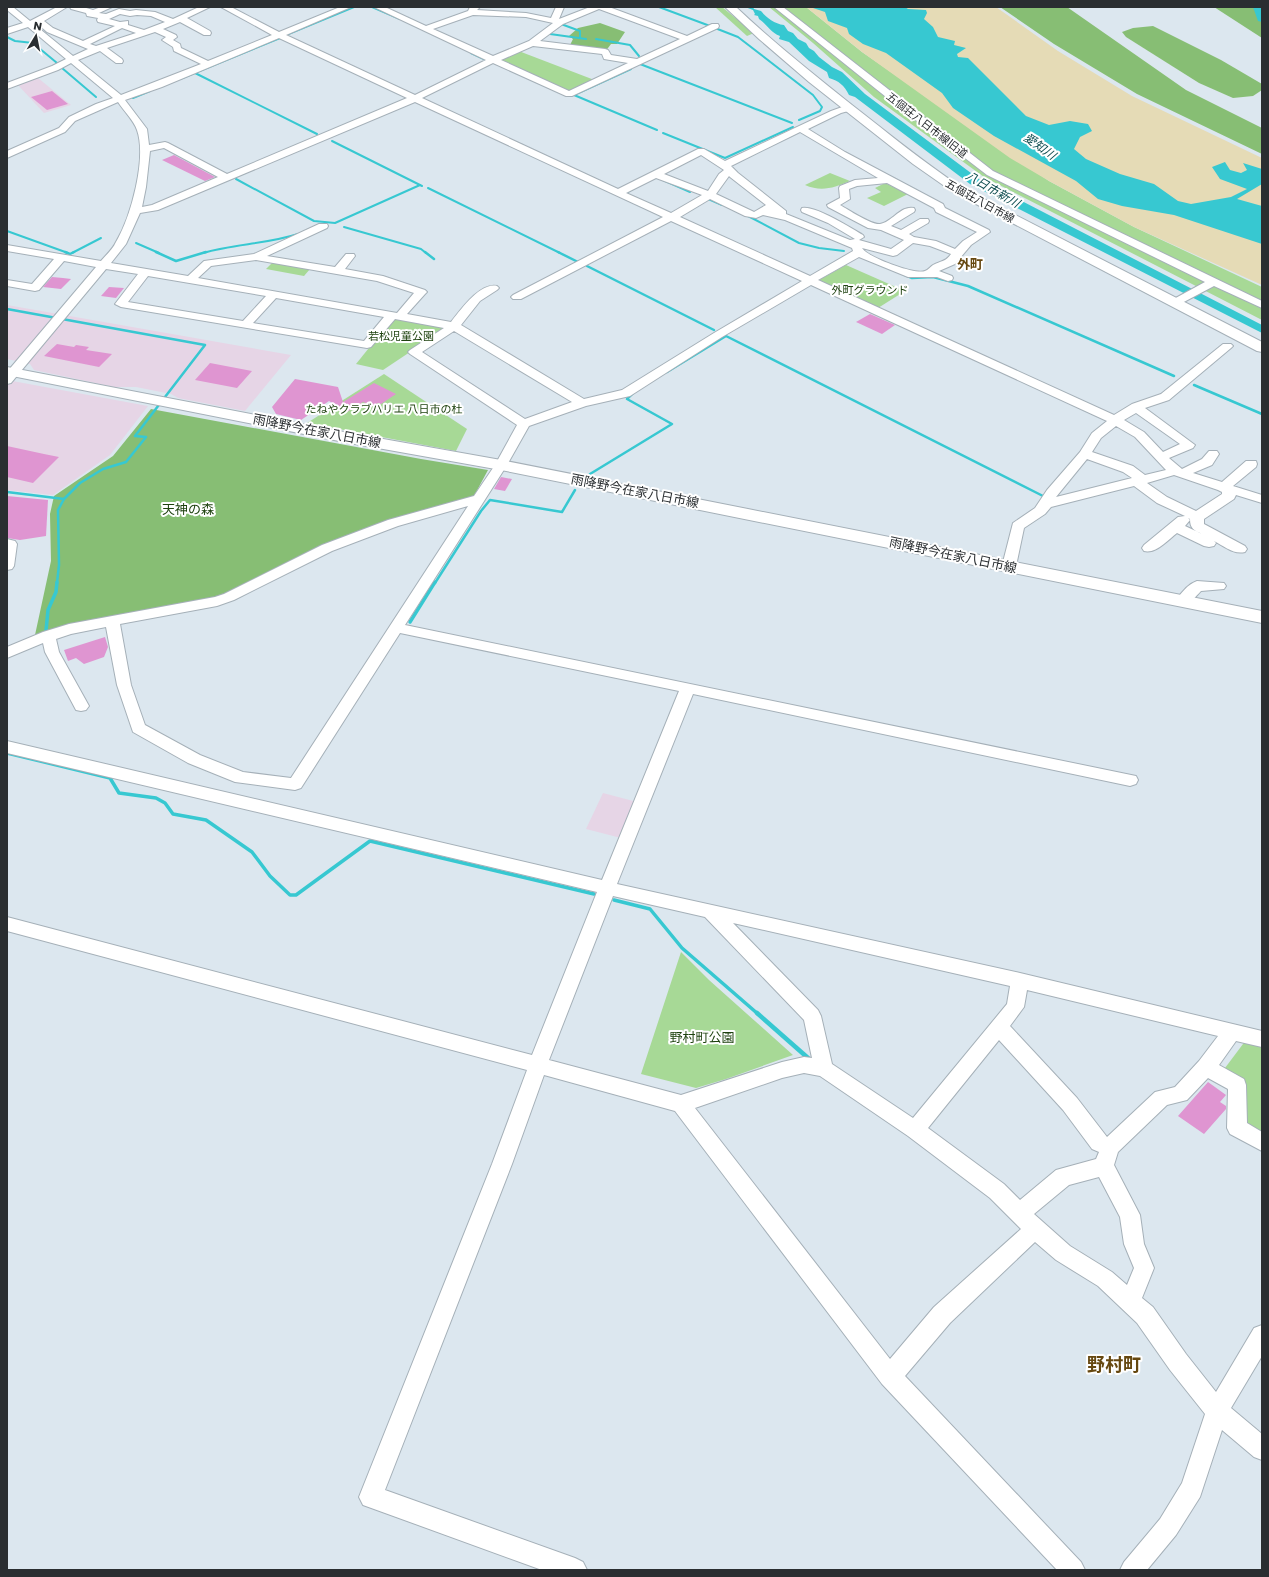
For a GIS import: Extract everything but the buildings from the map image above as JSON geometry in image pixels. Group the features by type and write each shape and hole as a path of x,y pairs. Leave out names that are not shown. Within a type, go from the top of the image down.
{"main road":[{"name":"五個荘八日市線","path":"730,7 759,35 849,108 948,184 1089,259 1178,301 1262,348"},
{"name":"雨降野今在家八日市線","path":"9,373 501,465 1262,618"}],"street":[{"path":"8,7 31,24 70,61 116,100 142,129 145,149 142,187 136,211 120,244 100,265 9,373"},
{"path":"7,31 31,24 63,7"},
{"path":"74,7 92,12 100,11 108,7"},
{"path":"7,86 99,48 156,29 206,7"},
{"path":"225,7 280,36 618,193 1116,420 1141,436 1161,457 1179,472 1226,489 1262,499"},
{"path":"7,155 62,130 72,119 77,116 209,65 347,7"},
{"path":"378,7 427,28 492,60 568,94 715,26"},
{"path":"557,22 560,7"},
{"path":"136,211 154,208 416,98 492,60 532,43 557,22 597,7"},
{"path":"601,7 688,39"},
{"name":"五個荘八日市線旧道","path":"778,7 924,123 990,173 1210,283 1262,305"},
{"path":"427,28 474,9 526,15 557,22"},
{"path":"144,33 101,20 119,11 130,14 152,11 193,24 207,32"},
{"path":"84,43 152,11"},
{"path":"7,12 31,24 99,48 119,61"},
{"path":"92,12 90,14 106,17"},
{"path":"156,29 173,37 166,40 177,46 177,49 209,65"},
{"path":"454,42 466,39"},
{"path":"532,43 606,52 607,57 639,62"},
{"path":"100,265 114,243 127,212 135,187 137,174 138,150 133,130 116,100"},
{"path":"517,297 679,214 710,195 723,176 727,167 800,128 830,116 838,110 849,108"},
{"path":"800,128 842,154 939,206 940,210 985,232 967,243 957,253 951,262 937,267 928,274"},
{"path":"145,149 165,145 227,178"},
{"path":"618,193 701,151 727,167 767,209 857,244 893,253 906,237 924,221"},
{"path":"656,174 710,195 749,214 756,215 767,209"},
{"path":"889,180 855,183 849,185 844,188 845,199 832,205 872,226 883,227 906,237 932,243 957,253"},
{"path":"806,210 832,221 874,261 912,275 938,274 948,278"},
{"path":"883,227 910,210"},
{"path":"256,257 323,226"},
{"path":"112,621 124,685 138,728 194,760 241,778 295,784 501,465 524,424 582,403 626,393 811,280 857,244 872,226"},
{"path":"7,248 454,326 582,403"},
{"path":"337,271 350,256"},
{"path":"145,272 121,304 367,345 425,288 379,278 256,257 208,263 190,280"},
{"path":"7,283 35,288 62,258"},
{"path":"1178,301 1210,283"},
{"path":"493,288 476,299 454,326 414,352 524,424"},
{"path":"245,325 274,294"},
{"path":"1009,566 1018,526 1040,511 1052,493 1085,454 1096,436 1116,420 1136,408 1165,397 1227,346"},
{"path":"1136,408 1189,444 1161,457"},
{"path":"1085,454 1128,468 1140,481 1162,500 1192,515 1197,526 1237,552 1176,527"},
{"path":"1046,504 1179,472 1207,462 1212,454"},
{"path":"1226,489 1251,464"},
{"path":"1148,548 1192,515 1229,496 1226,489"},
{"path":"7,653 48,635 69,629 217,601 229,597 327,548 393,523 479,499"},
{"path":"7,543 10,544 7,566"},
{"path":"1182,602 1197,586 1219,586"},
{"path":"397,628 1130,780"},
{"path":"48,635 52,652 81,706"},
{"path":"575,1570 371,1497 499,1171 538,1065 607,888 688,688"},
{"path":"7,747 607,888 1233,1031 1262,1039"},
{"path":"711,912 812,1016 824,1069"},
{"path":"7,924 681,1104 782,1070 804,1065 824,1069 915,1130 1023,1209 1036,1229 1063,1253 1132,1296 1178,1362 1217,1411 1262,1449"},
{"path":"915,1130 1015,1007 1020,982"},
{"path":"999,1027 1070,1104 1099,1143 1110,1147"},
{"path":"1132,1296 1144,1268 1134,1244 1130,1215 1104,1166 1110,1147 1162,1098 1180,1094 1206,1067 1233,1031"},
{"path":"1206,1067 1237,1085 1237,1128 1262,1142"},
{"path":"681,1104 890,1376 1073,1570"},
{"path":"1023,1209 1063,1177 1104,1166"},
{"path":"890,1376 942,1315 1036,1229"},
{"path":"1132,1570 1168,1527 1192,1489 1217,1411 1262,1336"}],"shaded area":[{"path":"38,78 71,105 44,113 18,85"},
{"path":"7,305 291,355 245,411 178,398 171,394 136,387 114,387 34,370 30,364 7,359"},
{"path":"7,380 148,406 110,455 53,495 7,490"},
{"path":"603,793 637,802 621,838 586,829"}],"green space":[{"path":"715,7 722,7 754,33 747,36"},
{"path":"769,7 806,7 862,52 1049,181 1134,227 1262,287 1262,320 984,177 874,97 813,43"},
{"path":"1000,7 1067,7 1186,90 1262,128 1262,154 1137,94 1054,44"},
{"path":"1214,7 1253,7 1262,12 1262,38"},
{"path":"600,23 625,32 617,44 611,44 605,52 568,49 573,39 569,36 578,28"},
{"path":"1153,26 1221,60 1262,84 1262,90 1253,96 1233,98 1199,83 1126,37 1122,32 1133,28"},
{"path":"516,50 597,81 569,94 492,60"},
{"path":"830,173 850,181 838,186 822,189 805,185"},
{"path":"885,183 908,194 884,206 867,198 881,192 875,188"},
{"path":"273,262 310,269 304,276 266,269"},
{"name":"外町グラウンド","path":"846,265 905,291 878,308 817,281"},
{"name":"若松児童公園","path":"394,317 449,326 383,370 356,364"},
{"name":"たねやクラブハリエ 八日市の杜","path":"384,374 467,429 456,451 307,423"},
{"name":"天神の森","path":"151,409 488,470 474,496 389,521 216,598 35,635 51,561 50,514 54,496 113,456"},
{"name":"野村町公園","path":"681,952 709,980 793,1055 696,1088 641,1074"},
{"path":"1246,1040 1262,1045 1262,1138 1245,1128 1244,1084 1225,1068"}],"sand":[{"path":"806,7 996,7 1058,51 1132,96 1262,158 1262,285 1134,227 1010,158 862,52"}],"water":[{"name":"八日市新川","path":"745,7 753,7 754,9 761,11 773,21 784,25 788,31 806,43 809,48 832,67 842,72 865,94 979,179 1262,325 1262,333 970,184 855,97 849,95 841,84 829,78 827,72 809,61 789,42 779,39 780,36 771,30 759,19 758,16 754,15 753,10"},
{"name":"愛知川","path":"810,7 905,7 908,9 926,10 927,13 924,19 933,27 938,37 955,41 954,45 966,48 957,54 958,57 968,58 1026,116 1049,125 1070,121 1088,124 1092,131 1080,137 1074,149 1086,159 1120,174 1154,184 1178,201 1191,204 1231,197 1247,189 1220,179 1212,167 1225,162 1230,170 1241,173 1247,170 1243,163 1262,169 1262,184 1237,199 1262,206 1262,244 1174,215 1122,206 1098,199 1076,181 994,136 953,108 942,93 886,53 863,44 849,34 847,28 828,21 825,12"}],"waterway":[{"path":"286,35 354,7"},
{"path":"372,7 400,19"},
{"path":"659,7 710,26"},
{"path":"1259,7 1262,19"},
{"path":"561,24 580,31 580,38"},
{"path":"715,28 738,37 813,95 822,107 820,111 799,120"},
{"path":"550,34 586,39"},
{"path":"7,37 15,41 33,43 57,63"},
{"path":"180,79 280,38 283,39"},
{"path":"596,39 630,45 639,56"},
{"path":"471,53 486,60"},
{"path":"640,64 792,123"},
{"path":"62,68 96,97"},
{"path":"631,69 574,95 657,130"},
{"path":"195,73 317,134"},
{"path":"133,98 150,91"},
{"path":"663,133 725,158 793,127"},
{"path":"332,141 420,185"},
{"path":"236,179 314,221 335,223 420,185"},
{"path":"663,180 690,192"},
{"path":"428,188 560,253"},
{"path":"626,193 633,189"},
{"path":"706,198 722,205"},
{"path":"748,216 799,243 819,248 844,251"},
{"path":"344,227 421,249 426,253"},
{"path":"7,231 68,253"},
{"path":"203,253 298,234"},
{"path":"72,253 101,238"},
{"path":"136,243 159,253"},
{"path":"65,252 70,254 72,253"},
{"path":"156,252 176,261 206,252"},
{"path":"425,252 434,259"},
{"path":"560,253 578,262"},
{"path":"587,266 714,330"},
{"path":"905,275 912,278 933,277 968,286 1174,376"},
{"path":"7,309 205,345 135,436 146,437 126,462 103,469 80,483 64,499"},
{"path":"667,372 726,336 1043,496"},
{"path":"1194,385 1262,414"},
{"path":"590,474 672,424 627,399 634,392"},
{"path":"435,583 481,511 490,500 562,512 575,490"},
{"path":"7,492 64,499"},
{"path":"57,583 59,565 58,510 64,499"},
{"path":"46,631 48,610 56,592 57,582"},
{"path":"410,622 435,582"},
{"path":"7,753 110,778 119,793 156,798 165,803 173,814 206,820 252,852 270,876 290,895 296,895 370,841 594,894"},
{"path":"614,900 650,909 682,948 758,1014"},
{"path":"757,1013 808,1058"}],"district":[{"name":"外町","path":"970,264"},
{"name":"野村町","path":"1114,1364"}]}
